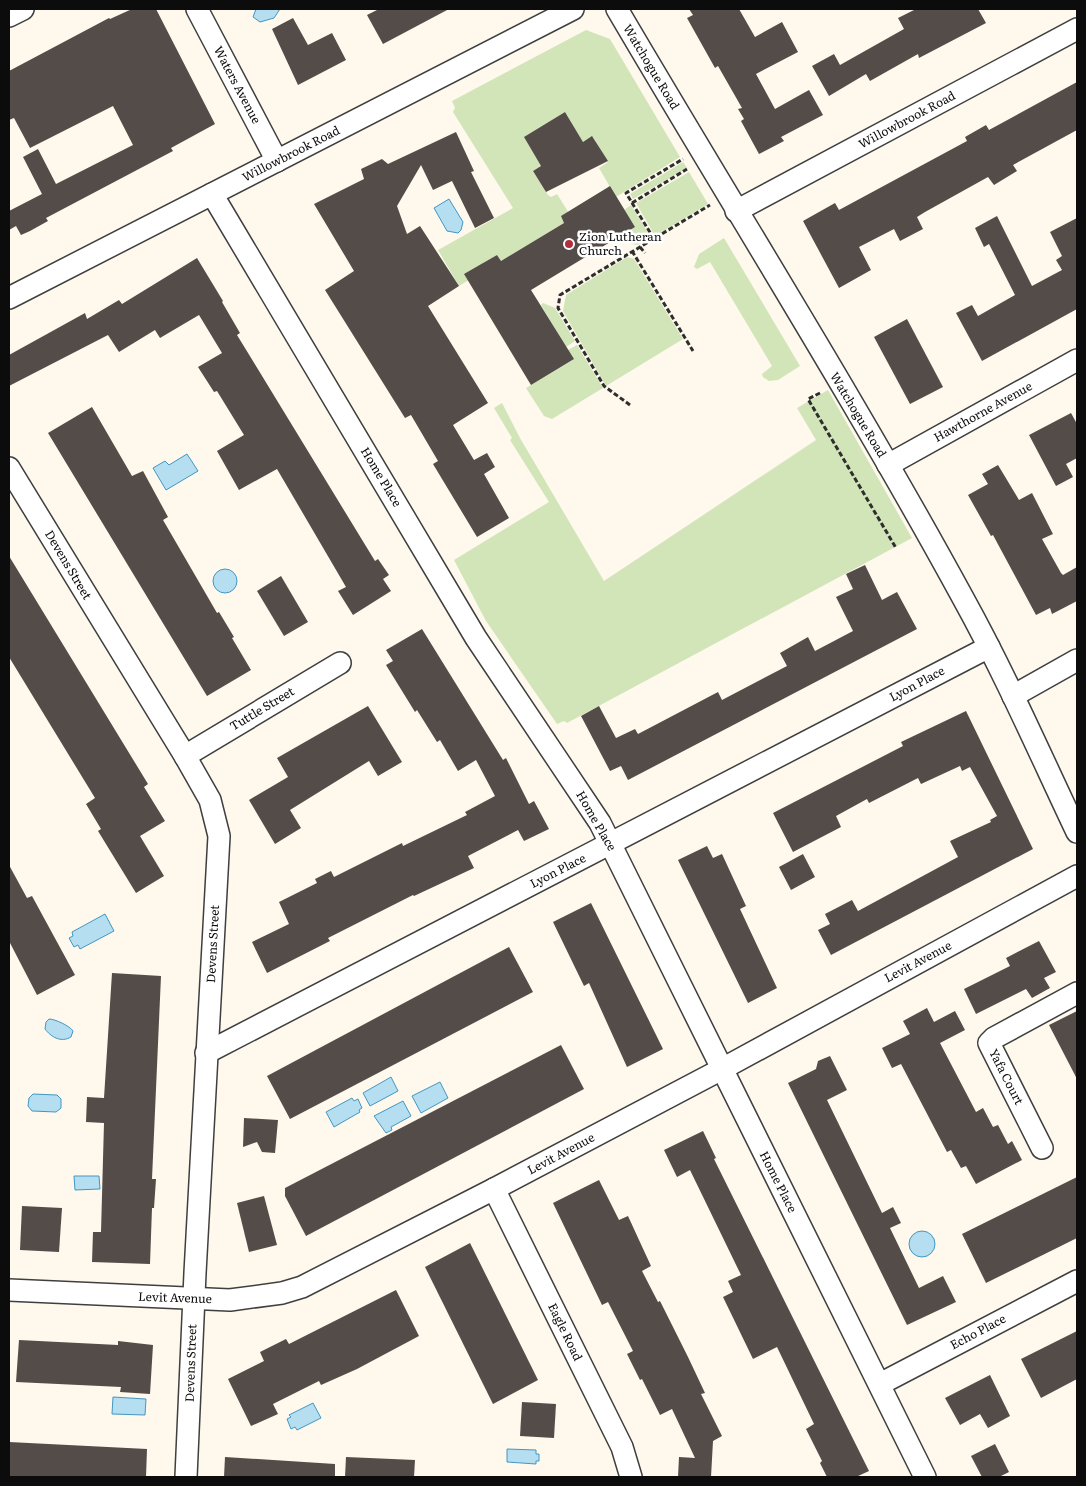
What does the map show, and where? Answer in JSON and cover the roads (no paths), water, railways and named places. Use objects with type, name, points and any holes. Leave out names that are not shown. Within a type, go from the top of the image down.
[{"type":"street","points":[[9,16],[23,9]]},
{"type":"street","name":"Waters Avenue","points":[[197,9],[277,161]]},
{"type":"street","name":"Willowbrook Road","points":[[9,298],[573,9]]},
{"type":"street","name":"Watchogue Road","points":[[617,9],[888,465],[989,647],[1077,832]]},
{"type":"street","name":"Willowbrook Road","points":[[736,211],[1077,28]]},
{"type":"street","name":"Home Place","points":[[212,194],[476,638],[591,809],[925,1477]]},
{"type":"street","name":"Hawthorne Avenue","points":[[888,465],[1077,360]]},
{"type":"street","name":"Devens Street","points":[[9,468],[185,756],[210,800],[219,836],[206,1053],[186,1477]]},
{"type":"street","name":"Lyon Place","points":[[206,1053],[989,647]]},
{"type":"street","points":[[1013,696],[1077,660]]},
{"type":"street","name":"Tuttle Street","points":[[185,756],[340,663]]},
{"type":"street","name":"Levit Avenue","points":[[9,1290],[194,1300],[258,1298],[302,1287],[722,1069],[1077,876]]},
{"type":"street","name":"Yafa Court","points":[[1042,1148],[989,1043],[994,1038],[1077,993]]},
{"type":"street","name":"Eagle Road","points":[[494,1189],[622,1448],[631,1477]]},
{"type":"street","name":"Echo Place","points":[[880,1384],[1077,1281]]},
{"type":"water","points":[[256,9],[280,9],[274,18],[260,22],[253,17]]},
{"type":"water","points":[[449,199],[463,222],[458,233],[447,231],[434,208]]},
{"type":"water","points":[[187,454],[198,471],[166,490],[153,468],[165,461],[169,465]]},
{"type":"water","points":[[225,569],[234,572],[237,581],[234,590],[225,593],[216,590],[213,581],[216,572]]},
{"type":"water","points":[[105,914],[114,931],[80,949],[78,945],[74,947],[69,938],[73,936],[72,932]]},
{"type":"water","points":[[49,1019],[62,1023],[71,1029],[73,1031],[71,1037],[60,1039],[50,1034],[45,1029],[46,1022]]},
{"type":"water","points":[[391,1077],[398,1091],[370,1106],[363,1093]]},
{"type":"water","points":[[440,1082],[448,1098],[421,1113],[412,1096]]},
{"type":"water","points":[[33,1094],[57,1095],[61,1099],[61,1108],[56,1112],[32,1111],[28,1106],[29,1098]]},
{"type":"water","points":[[352,1098],[354,1101],[358,1099],[362,1108],[359,1110],[360,1112],[334,1127],[326,1112]]},
{"type":"water","points":[[403,1101],[411,1116],[391,1127],[392,1130],[386,1133],[374,1116]]},
{"type":"water","points":[[74,1176],[99,1176],[100,1189],[75,1190]]},
{"type":"water","points":[[922,1231],[931,1235],[935,1244],[931,1253],[922,1257],[913,1253],[909,1244],[913,1235]]},
{"type":"water","points":[[113,1397],[146,1399],[145,1415],[112,1414]]},
{"type":"water","points":[[313,1403],[321,1418],[297,1430],[295,1427],[291,1429],[287,1419],[291,1417],[289,1415]]},
{"type":"water","points":[[507,1449],[536,1450],[536,1454],[539,1454],[539,1461],[536,1461],[536,1464],[507,1462]]},
{"type":"place","name":"Zion Lutheran Church","points":[[569,244]]}]
